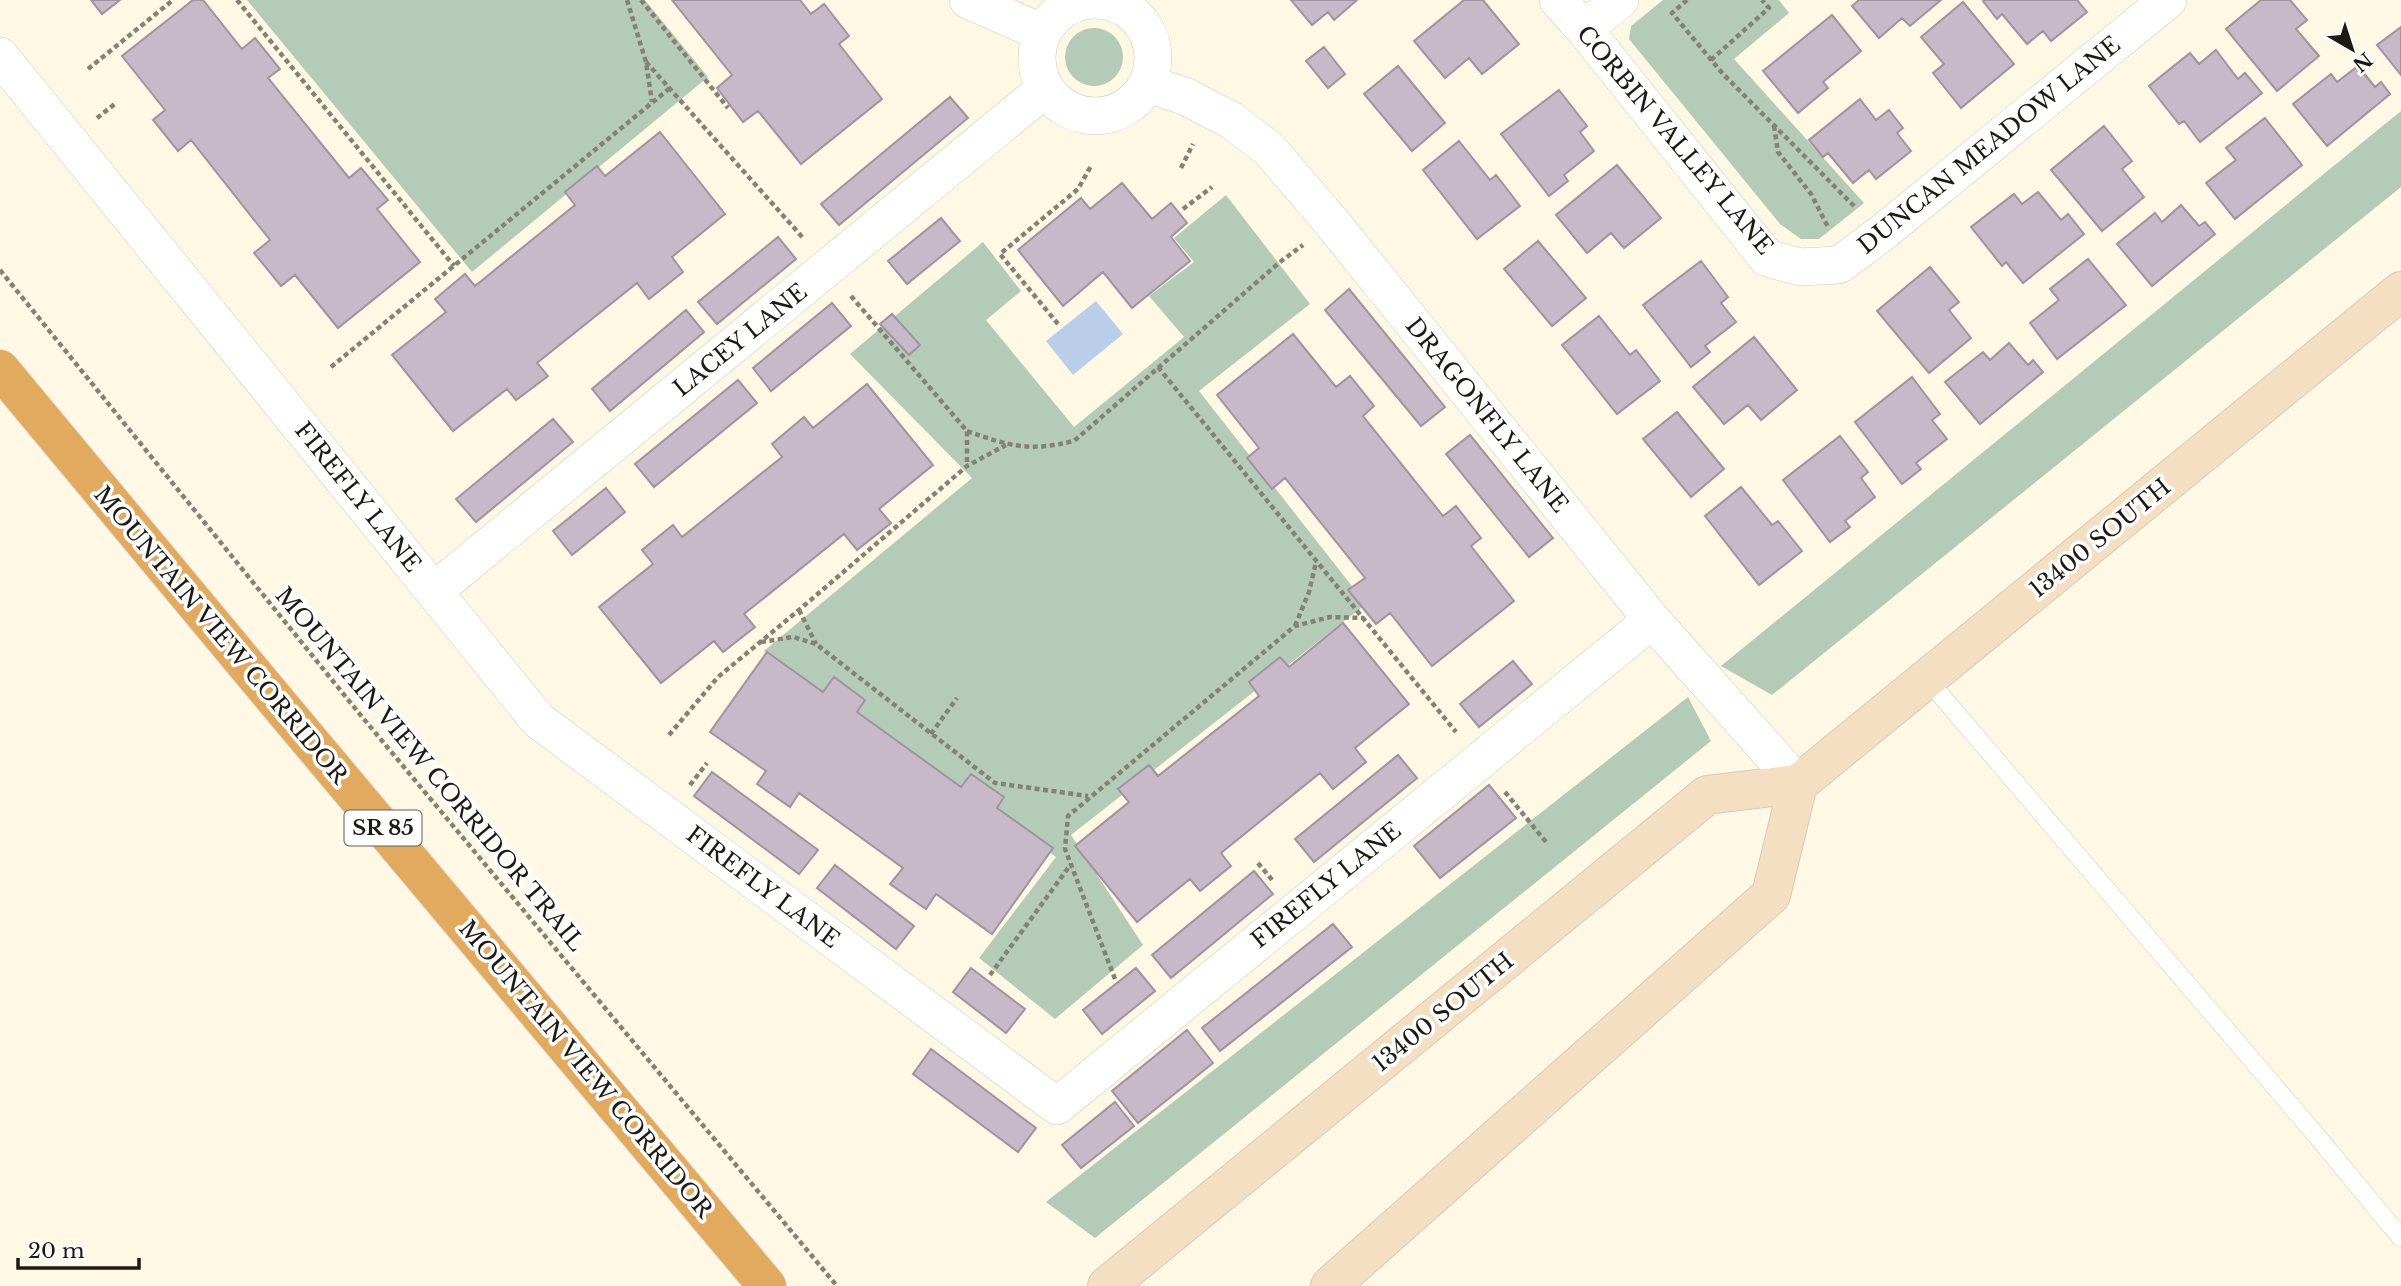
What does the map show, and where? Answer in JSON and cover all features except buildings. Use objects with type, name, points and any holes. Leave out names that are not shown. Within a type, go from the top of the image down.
[{"type":"highway","name":"MOUNTAIN VIEW CORRIDOR","points":[[0,369],[767,1286]]},
{"type":"main road","name":"13400 SOUTH","points":[[1107,1286],[1707,795],[1798,784],[2401,291]]},
{"type":"main road","points":[[1330,1286],[1771,895],[1798,784]]},
{"type":"street","points":[[968,0],[1043,33]]},
{"type":"street","points":[[1088,0],[1108,1],[1125,8],[1151,10],[1149,35],[1154,52],[1153,69],[1148,84],[1134,102],[1116,113],[1097,117],[1077,114],[1059,104],[1045,89],[1038,71],[1037,52],[1043,33],[1054,17],[1070,6],[1088,0]]},
{"type":"street","name":"CORBIN VALLEY LANE","points":[[1558,0],[1767,258],[1800,267]]},
{"type":"street","points":[[1584,29],[1620,0]]},
{"type":"street","name":"DUNCAN MEADOW LANE","points":[[1800,267],[1839,265],[1891,226],[2168,0]]},
{"type":"street","name":"FIREFLY LANE","points":[[0,57],[538,720],[1057,1106],[1652,620]]},
{"type":"street","name":"DRAGONFLY LANE","points":[[1148,84],[1186,97],[1231,120],[1269,149],[1334,224],[1652,620],[1798,784]]},
{"type":"street","name":"LACEY LANE","points":[[434,591],[1045,89]]},
{"type":"lane","points":[[1927,680],[2401,1238]]},
{"type":"path","points":[[88,69],[173,0]]},
{"type":"path","points":[[236,0],[454,266]]},
{"type":"path","points":[[627,0],[646,62],[652,103]]},
{"type":"path","points":[[641,0],[729,108]]},
{"type":"path","points":[[1687,0],[1672,13],[1774,126],[1859,211]]},
{"type":"path","points":[[1712,60],[1769,8],[1762,0]]},
{"type":"path","points":[[646,62],[805,240]]},
{"type":"path","points":[[331,368],[670,88]]},
{"type":"path","points":[[1774,126],[1778,152],[1811,194],[1830,234]]},
{"type":"path","points":[[1058,324],[1000,254],[1053,214],[1078,189],[1091,166]]},
{"type":"path","points":[[1183,209],[1212,187]]},
{"type":"path","points":[[845,288],[967,431],[1006,445],[1046,448],[1074,441],[1280,262],[1312,240]]},
{"type":"path","name":"MOUNTAIN VIEW CORRIDOR TRAIL","points":[[0,270],[358,712],[837,1286]]},
{"type":"path","points":[[1158,367],[1458,735]]},
{"type":"path","points":[[967,431],[967,466]]},
{"type":"path","points":[[669,735],[718,677],[967,466],[1006,445]]},
{"type":"path","points":[[1295,626],[1310,592],[1316,561]]},
{"type":"path","points":[[800,610],[816,644]]},
{"type":"path","points":[[1115,979],[1065,849],[1068,816],[1088,796],[1295,626],[1330,617],[1363,618]]},
{"type":"path","points":[[761,642],[793,637],[816,644],[995,783],[1088,796]]},
{"type":"path","points":[[931,734],[957,698]]},
{"type":"path","points":[[1504,791],[1546,842]]},
{"type":"path","points":[[990,975],[1071,864]]},
{"type":"green space","points":[[247,0],[645,0],[708,77],[472,272]]},
{"type":"green space","points":[[1663,0],[1779,0],[1789,13],[1734,59],[1864,203],[1819,239],[1801,239],[1780,224],[1629,39],[1631,26]]},
{"type":"green space","points":[[1094,28],[1110,33],[1118,41],[1123,57],[1118,73],[1110,81],[1094,86],[1078,81],[1070,73],[1065,57],[1070,41],[1078,33]]},
{"type":"green space","points":[[2401,111],[2401,187],[1772,695],[1721,666]]},
{"type":"green space","points":[[1226,195],[1310,304],[1199,391],[1366,604],[1071,835],[1143,945],[1055,1019],[979,958],[1056,857],[764,651],[972,478],[850,354],[983,242],[1021,291],[986,320],[1074,427],[1184,337],[1149,296],[1194,262],[1174,238]]},
{"type":"green space","points":[[1688,697],[1711,741],[1095,1238],[1046,1202]]},
{"type":"water","points":[[1096,301],[1123,334],[1073,375],[1046,341]]}]
